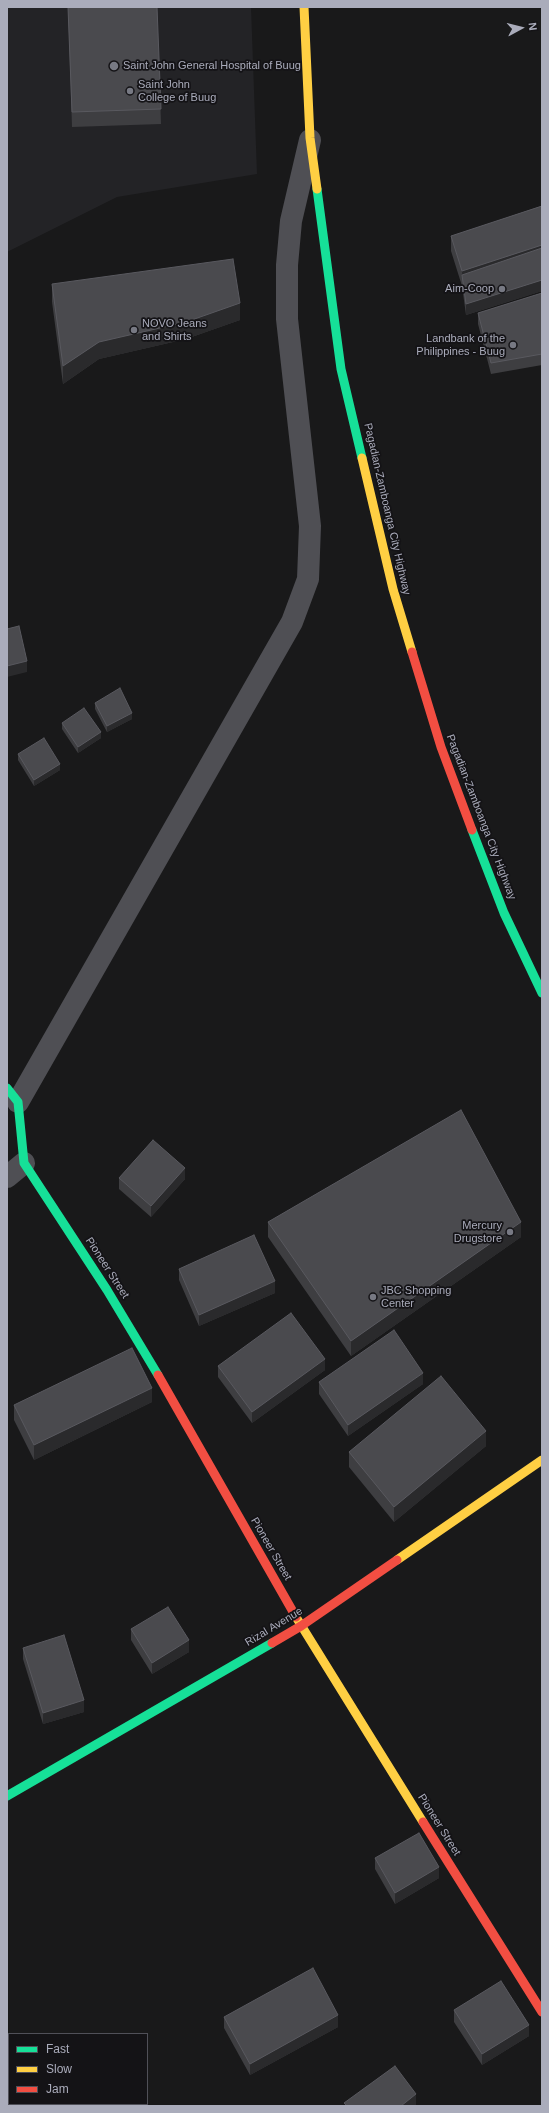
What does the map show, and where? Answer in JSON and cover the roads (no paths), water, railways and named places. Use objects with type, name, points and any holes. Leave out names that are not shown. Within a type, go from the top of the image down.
[{"type":"main road","name":"Pagadian-Zamboanga City Highway","points":[[304,7],[310,138],[341,369],[393,589],[441,747],[504,913],[542,993]]},
{"type":"main road","name":"Pioneer Street","points":[[13,1095],[24,1163],[127,1322],[302,1626],[542,2012]]},
{"type":"main road","name":"Rizal Avenue","points":[[7,1796],[302,1626],[542,1460]]},
{"type":"street","points":[[13,1095],[292,622],[308,579],[310,526],[287,319],[287,265],[291,220],[310,138]]},
{"type":"street","points":[[7,1177],[24,1163]]},
{"type":"place","name":"Saint John General Hospital of Buug","points":[[114,66]]},
{"type":"place","name":"Saint John College of Buug","points":[[130,91]]},
{"type":"place","name":"Aim-Coop","points":[[502,289]]},
{"type":"place","name":"NOVO Jeans and Shirts","points":[[134,330]]},
{"type":"place","name":"Landbank of the Philippines - Buug","points":[[513,345]]},
{"type":"place","name":"Mercury Drugstore","points":[[510,1232]]},
{"type":"place","name":"JBC Shopping Center","points":[[373,1297]]}]
